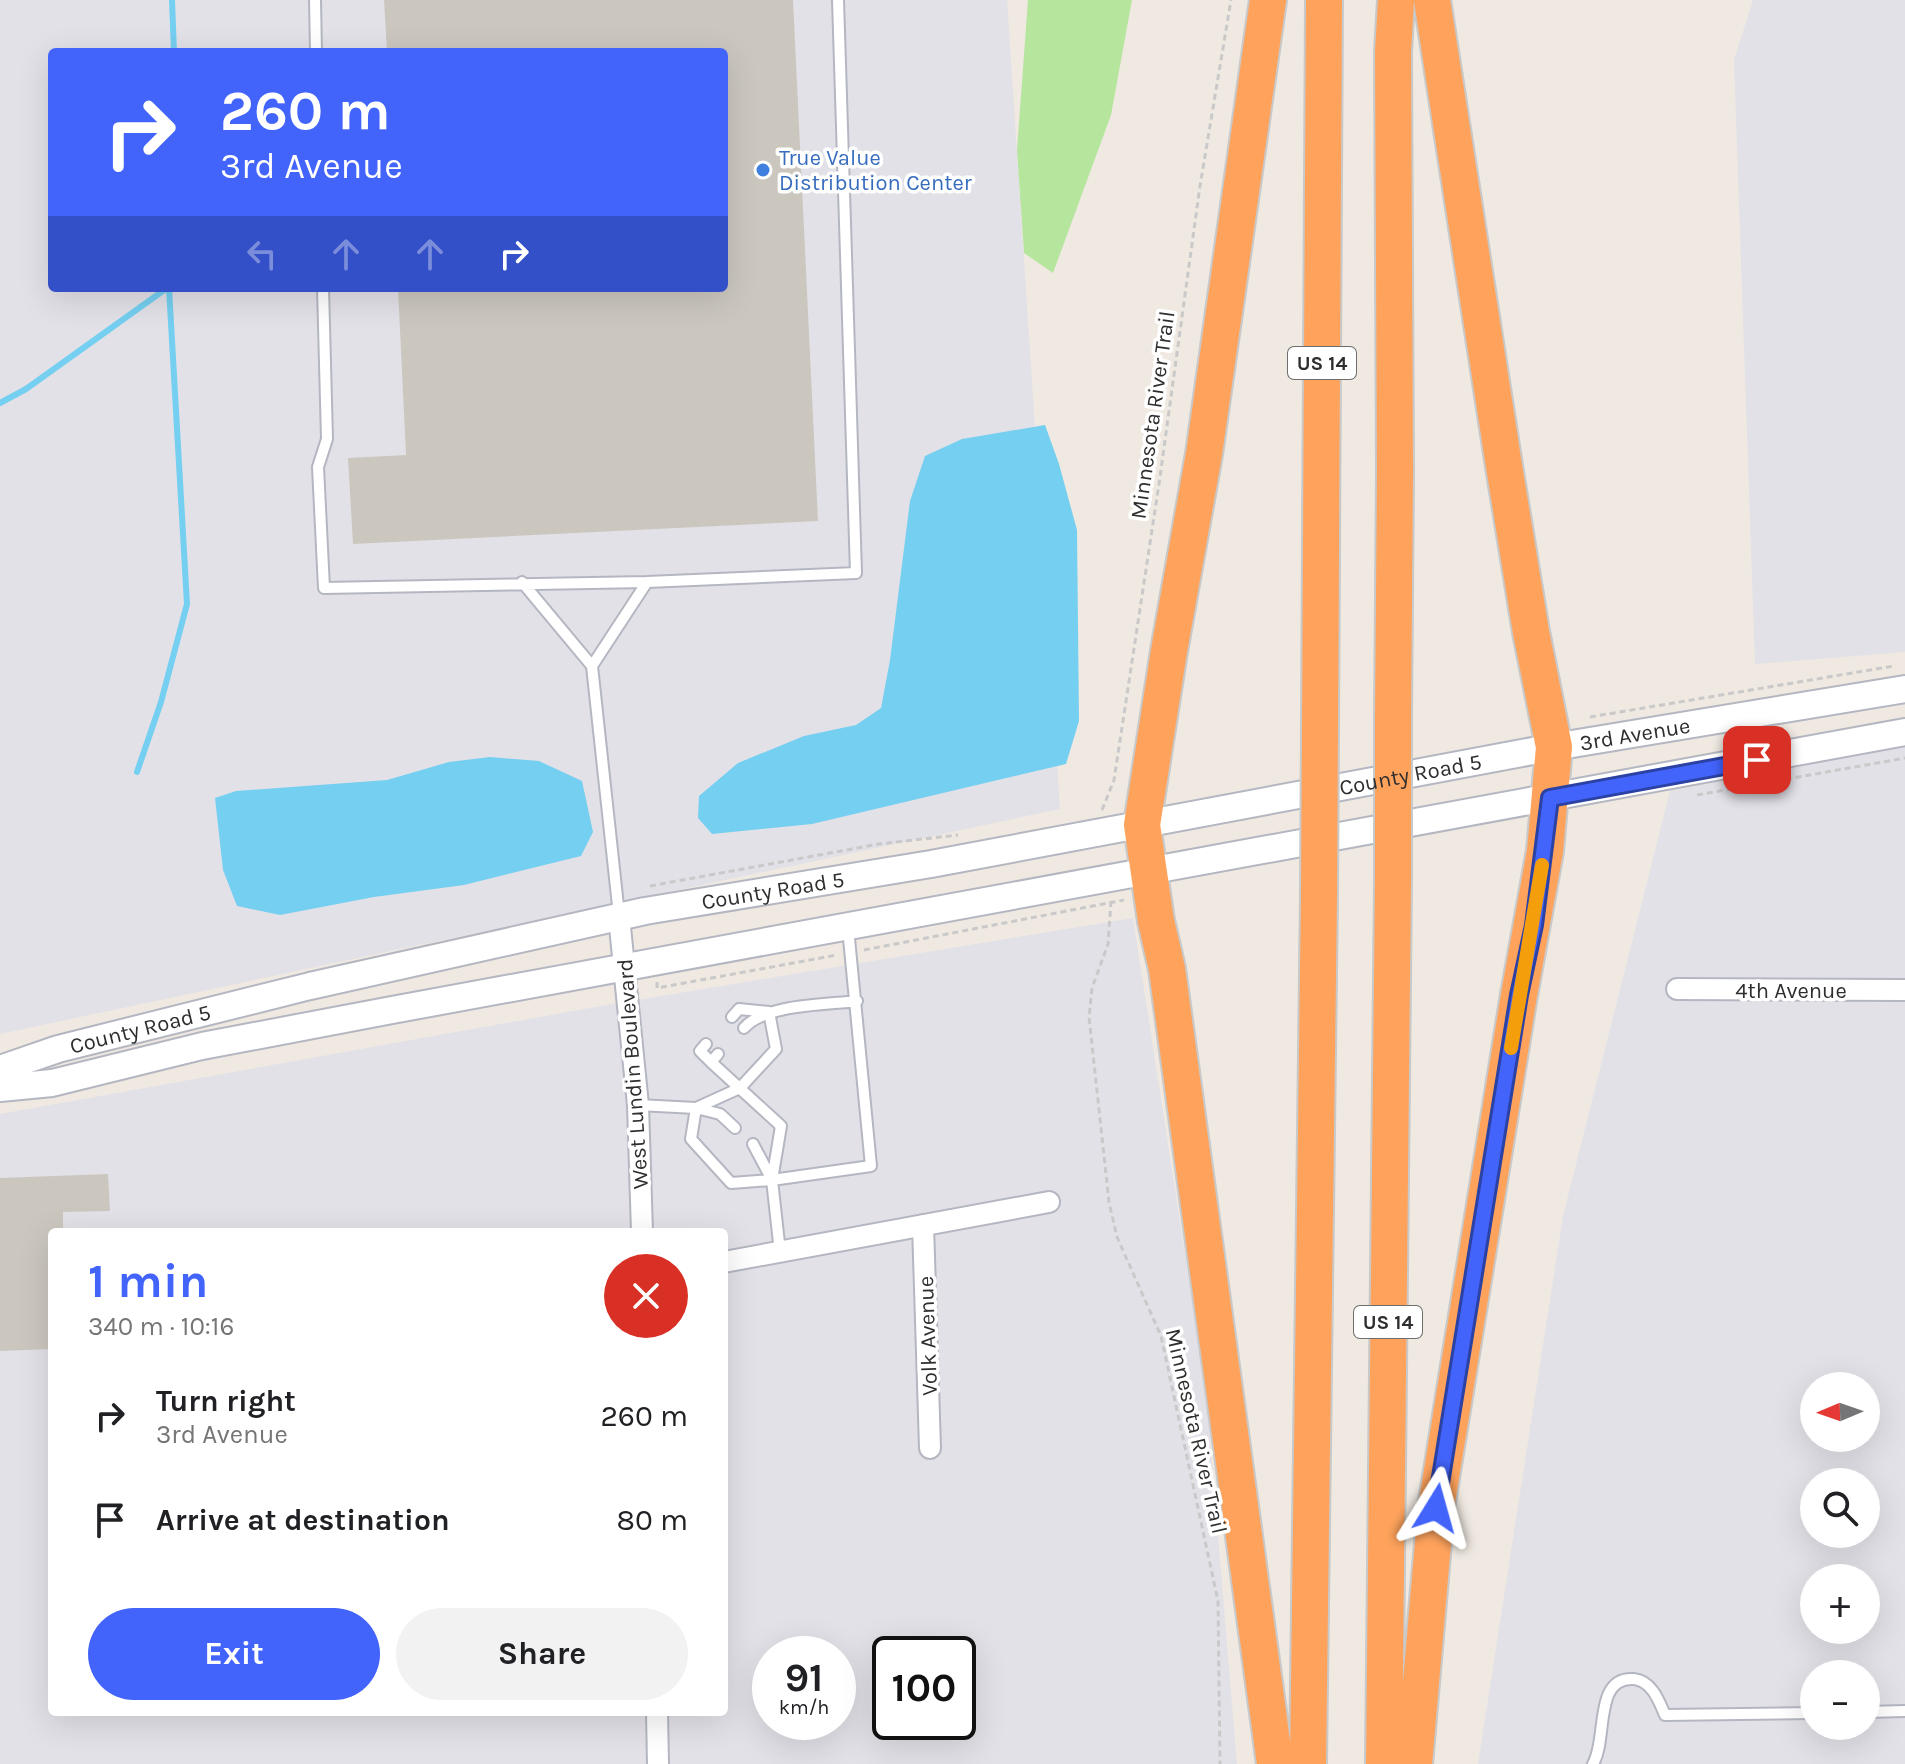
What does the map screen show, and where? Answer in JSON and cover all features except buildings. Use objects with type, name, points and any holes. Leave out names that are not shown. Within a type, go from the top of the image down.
[{"type":"highway","points":[[1268,0],[1204,454],[1142,825],[1167,969],[1275,1764]]},
{"type":"highway","name":"US 14","points":[[1308,1764],[1319,894],[1324,0]]},
{"type":"highway","name":"US 14","points":[[1384,1764],[1393,880],[1393,52],[1396,0]]},
{"type":"highway","points":[[1414,1764],[1436,1508],[1519,995],[1534,925],[1554,747],[1531,632],[1432,0]]},
{"type":"street","name":"3rd Avenue","points":[[1554,747],[1905,689]]},
{"type":"street","name":"3rd Avenue","points":[[1550,798],[1905,732]]},
{"type":"street","name":"County Road 5","points":[[0,1069],[58,1049],[295,989],[619,917],[931,864],[1554,747]]},
{"type":"street","name":"County Road 5","points":[[0,1088],[52,1083],[202,1046],[1550,798]]},
{"type":"street","name":"West Lundin Boulevard","points":[[619,917],[638,1105],[642,1228]]},
{"type":"street","name":"4th Avenue","points":[[1677,989],[1905,990]]},
{"type":"street","points":[[728,1261],[1049,1202]]},
{"type":"street","name":"Volk Avenue","points":[[923,1225],[930,1448]]},
{"type":"street","points":[[657,1716],[658,1764]]},
{"type":"lane","points":[[315,0],[316,48]]},
{"type":"lane","points":[[323,292],[327,439],[318,467],[324,588],[647,582],[856,573],[838,0]]},
{"type":"lane","points":[[522,582],[592,666],[619,917]]},
{"type":"lane","points":[[592,666],[647,582]]},
{"type":"lane","points":[[696,1108],[691,1139],[731,1183],[871,1166],[848,928]]},
{"type":"lane","points":[[732,1017],[739,1009],[769,1012],[857,1001]]},
{"type":"lane","points":[[744,1028],[769,1012]]},
{"type":"lane","points":[[696,1108],[740,1088],[776,1049],[769,1012]]},
{"type":"lane","points":[[706,1044],[700,1051],[714,1058],[740,1088],[781,1126],[772,1180],[780,1252]]},
{"type":"lane","points":[[638,1105],[696,1108],[720,1114],[735,1128]]},
{"type":"lane","points":[[753,1144],[772,1180]]},
{"type":"lane","points":[[1593,1764],[1601,1741],[1609,1690],[1622,1679],[1639,1679],[1655,1693],[1665,1715],[1800,1713]]},
{"type":"lane","points":[[1880,1712],[1905,1711]]},
{"type":"path","name":"Minnesota River Trail","points":[[1105,831],[1101,812],[1114,780],[1200,186],[1231,0]]},
{"type":"path","name":"Minnesota River Trail","points":[[1112,878],[1108,944],[1092,988],[1089,1017],[1109,1202],[1126,1262],[1161,1336],[1213,1572],[1219,1617],[1220,1764]]},
{"type":"shaded area","points":[[0,0],[1007,0],[1060,809],[0,1034]]},
{"type":"shaded area","points":[[1753,0],[1905,0],[1905,652],[1755,664],[1734,60]]},
{"type":"shaded area","points":[[1905,744],[1905,1764],[1478,1764],[1563,1216],[1670,791]]},
{"type":"shaded area","points":[[1133,918],[1206,1390],[1237,1764],[0,1764],[0,1114],[601,1006]]},
{"type":"green space","points":[[1028,0],[1132,0],[1111,115],[1053,273],[1024,253],[1017,150]]},
{"type":"water","points":[[1045,425],[1077,530],[1079,721],[1066,764],[812,824],[712,834],[698,818],[699,796],[738,763],[804,736],[856,725],[881,708],[910,501],[925,456],[962,439]]},
{"type":"water","points":[[490,757],[539,761],[582,781],[593,832],[581,856],[464,885],[374,897],[280,915],[237,906],[223,870],[215,798],[236,791],[387,780],[449,762]]},
{"type":"waterway","points":[[172,0],[174,48]]},
{"type":"waterway","points":[[0,403],[26,389],[161,292]]},
{"type":"waterway","points":[[137,772],[161,702],[187,604],[169,292]]},
{"type":"slow traffic","points":[[1511,1048],[1542,865]]},
{"type":"place","name":"True Value Distribution Center","points":[[763,170]]},
{"type":"route","points":[[1436,1508],[1519,995],[1534,925],[1550,798],[1757,760]]}]
